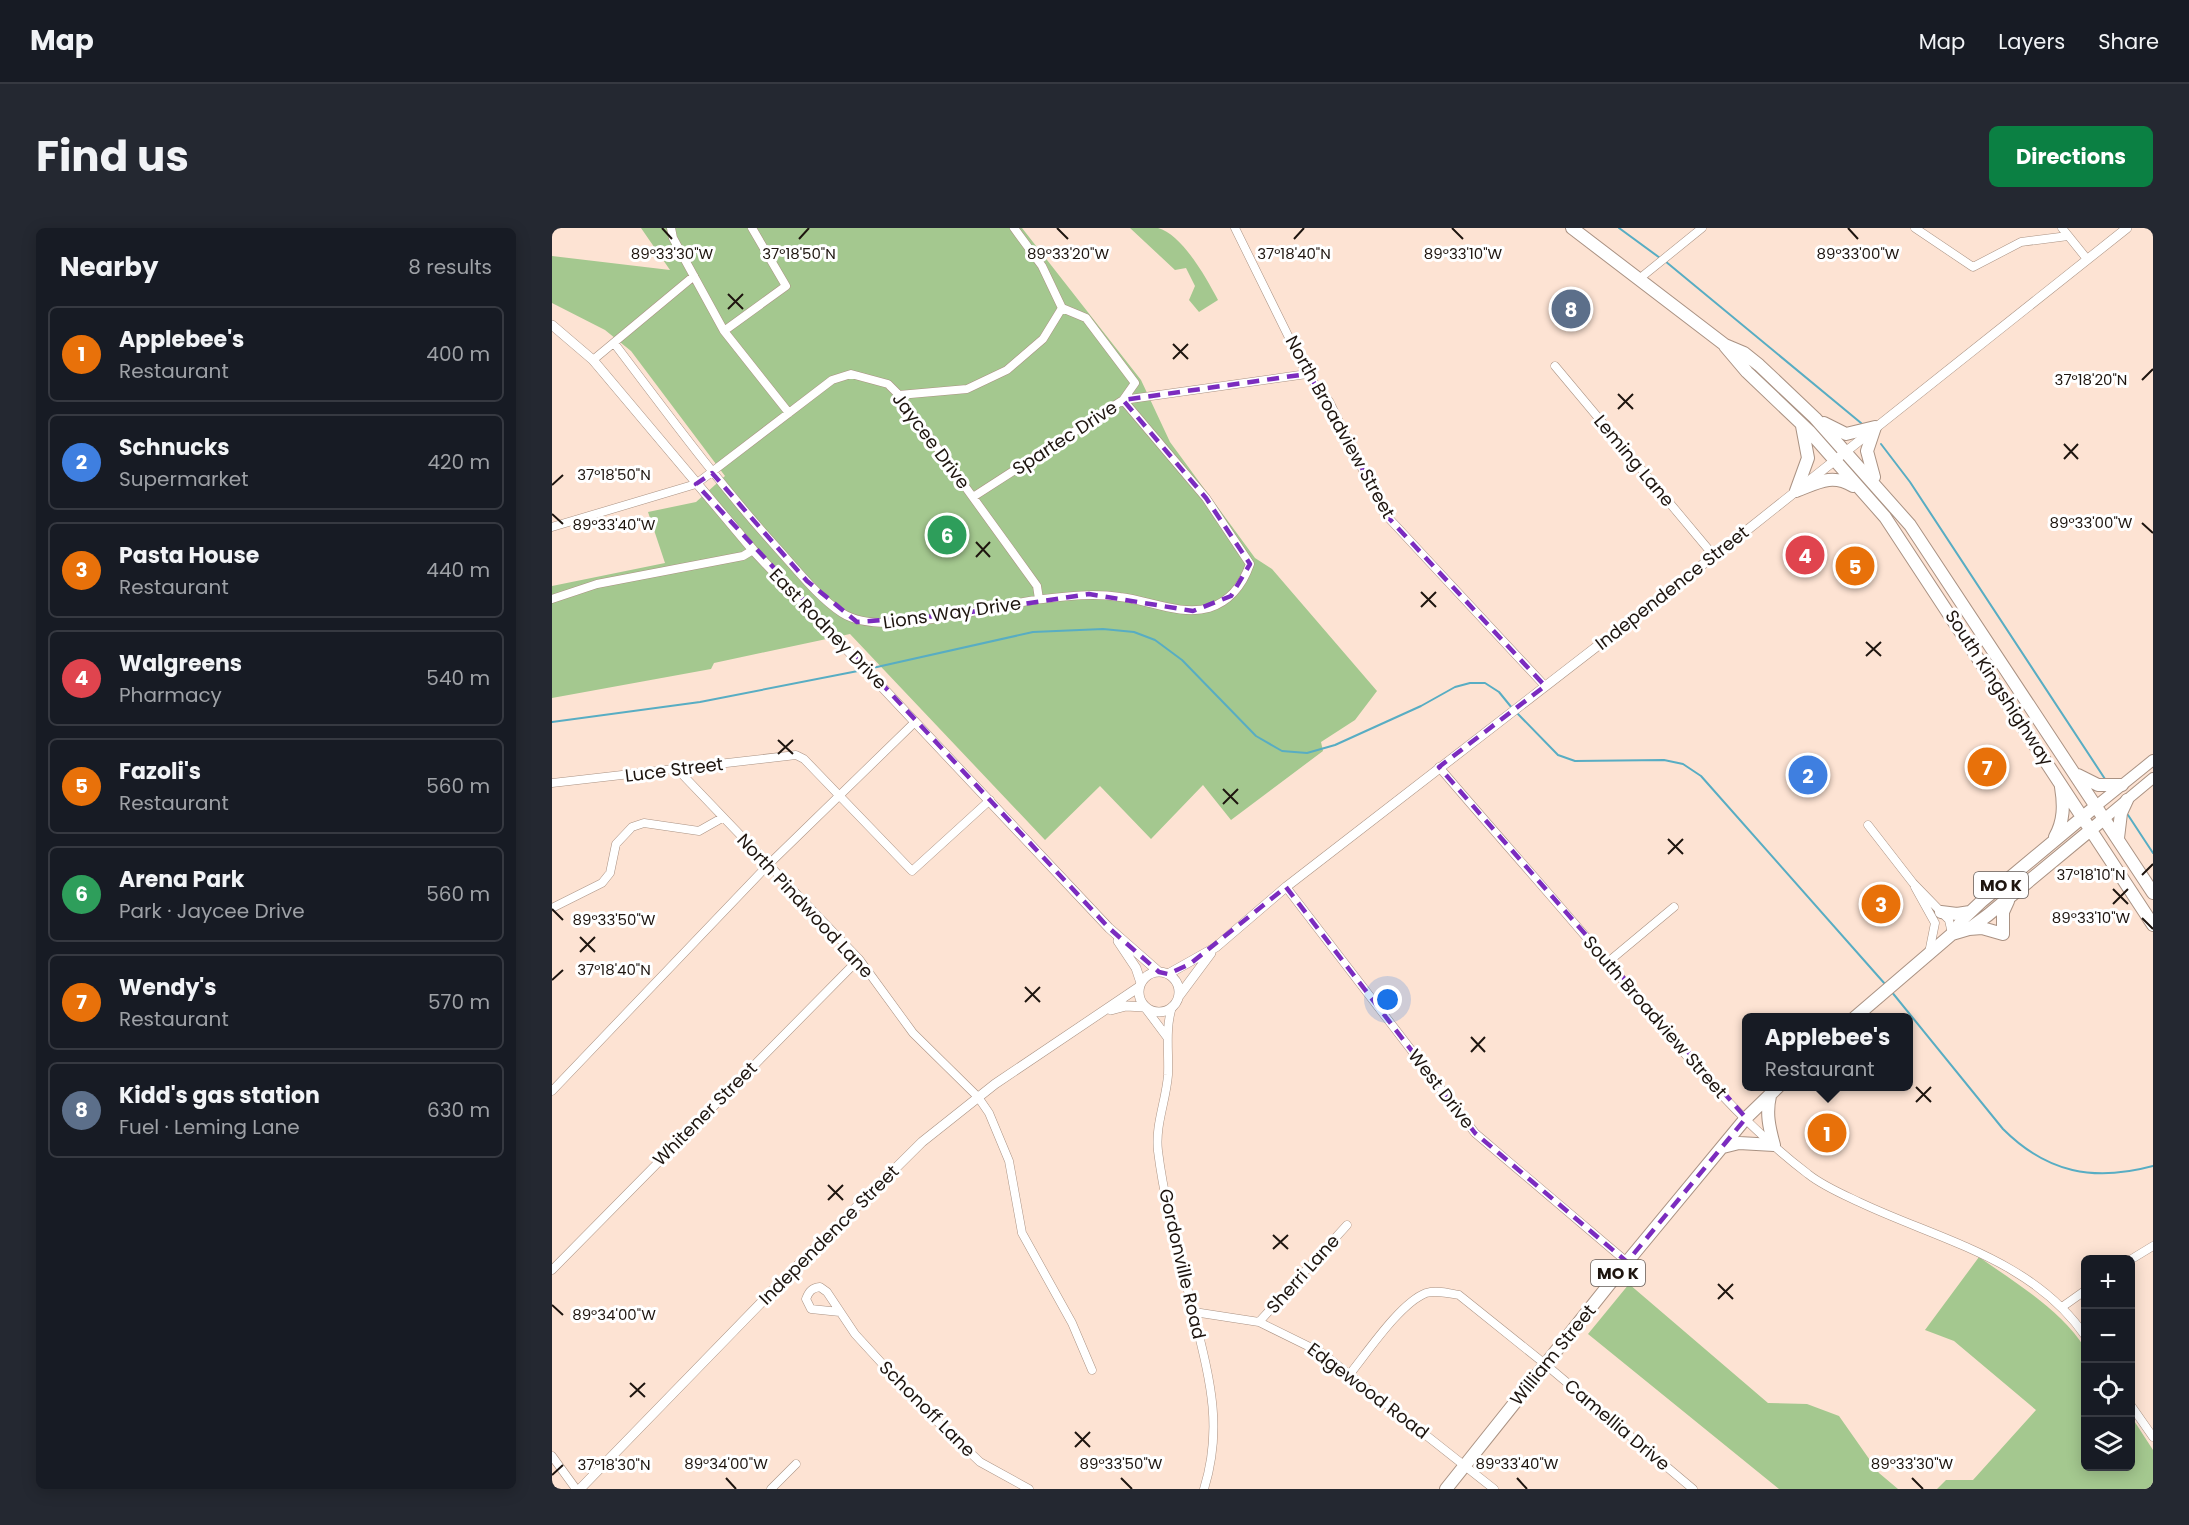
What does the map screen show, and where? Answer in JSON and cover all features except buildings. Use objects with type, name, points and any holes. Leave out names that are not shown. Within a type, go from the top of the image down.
[{"type":"main road","points":[[1572,228],[1725,345],[1744,353],[1815,418],[1846,434],[1875,427]]},
{"type":"main road","name":"South Kingshighway","points":[[1725,345],[1747,372],[1835,460],[1866,495],[1910,552],[2153,925]]},
{"type":"main road","name":"South Kingshighway","points":[[1815,418],[1878,486],[1910,525],[2153,892]]},
{"type":"main road","points":[[1796,491],[1808,458],[1802,425]]},
{"type":"main road","points":[[1875,427],[1867,451],[1868,462],[1878,486]]},
{"type":"main road","points":[[1796,491],[1816,483],[1841,479],[1866,495]]},
{"type":"main road","points":[[2096,806],[2153,760]]},
{"type":"main road","points":[[2075,774],[2098,785],[2122,784]]},
{"type":"main road","points":[[2105,818],[2153,778]]},
{"type":"main road","points":[[2053,840],[2061,827],[2063,813],[2061,783]]},
{"type":"main road","points":[[2118,839],[2119,819],[2127,800]]},
{"type":"main road","name":"MO K","points":[[1859,1013],[1952,934],[1971,912],[2053,840],[2096,806]]},
{"type":"main road","name":"MO K","points":[[1952,934],[1969,929],[2105,818]]},
{"type":"main road","points":[[2069,848],[2084,846],[2106,854]]},
{"type":"main road","points":[[1969,929],[1982,928],[2003,934],[2003,912],[2009,898]]},
{"type":"main road","points":[[1941,912],[1957,914],[1971,912]]},
{"type":"main road","name":"William Street","points":[[1446,1489],[1627,1262],[1746,1118],[1774,1091]]},
{"type":"main road","points":[[1722,1148],[1739,1143],[1774,1145],[1768,1127],[1767,1109],[1775,1091]]},
{"type":"street","points":[[671,228],[673,238],[724,331],[789,412]]},
{"type":"street","points":[[724,331],[786,286],[752,228]]},
{"type":"street","points":[[1014,228],[1042,266],[1062,308],[1086,318],[1135,383],[1123,400]]},
{"type":"street","name":"North Broadview Street","points":[[1235,228],[1306,374],[1329,400],[1384,513],[1545,686]]},
{"type":"street","points":[[1639,279],[1671,250],[1702,228]]},
{"type":"street","points":[[1915,228],[1973,267],[2020,242],[2068,236]]},
{"type":"street","points":[[2062,228],[2087,260]]},
{"type":"street","name":"Independence Street","points":[[1164,973],[1190,964],[1216,947],[1286,886],[1714,556],[2127,228]]},
{"type":"street","points":[[593,360],[694,276]]},
{"type":"street","points":[[900,395],[966,389],[1006,370],[1043,339],[1062,308]]},
{"type":"street","name":"East Rodney Drive","points":[[552,325],[593,360],[753,550],[1110,929],[1164,973]]},
{"type":"street","name":"Lions Way Drive","points":[[614,343],[712,473],[807,581],[840,612],[857,622],[874,624],[951,615],[1039,599],[1089,594],[1119,597],[1193,611],[1211,607],[1231,596],[1244,582],[1250,564],[1206,498],[1123,400]]},
{"type":"street","name":"Leming Lane","points":[[1554,366],[1714,556]]},
{"type":"street","name":"Jaycee Drive","points":[[552,527],[685,490],[712,473],[832,380],[851,374],[888,384],[900,395],[1037,586],[1039,599]]},
{"type":"street","name":"Spartec Drive","points":[[973,497],[1123,400],[1306,374]]},
{"type":"street","points":[[552,599],[597,584],[743,556],[753,550]]},
{"type":"street","points":[[552,1091],[768,865],[915,722]]},
{"type":"street","name":"Luce Street","points":[[552,783],[796,755],[804,759],[839,795]]},
{"type":"street","name":"South Broadview Street","points":[[1439,767],[1720,1094],[1774,1145],[1828,1187],[1914,1228],[1965,1245],[1998,1261],[2062,1307],[2081,1332]]},
{"type":"street","name":"North Pindwood Lane","points":[[678,770],[859,959],[913,1033],[978,1096],[989,1113],[1004,1146],[1022,1233],[1072,1323],[1092,1370]]},
{"type":"street","points":[[839,795],[912,871],[990,801]]},
{"type":"street","points":[[554,908],[602,882],[609,873],[616,844],[632,827],[644,823],[699,831],[722,818]]},
{"type":"street","points":[[1868,825],[1913,883],[1949,921],[1952,934]]},
{"type":"street","points":[[1913,883],[1935,923],[1929,953]]},
{"type":"street","name":"West Drive","points":[[1286,886],[1475,1133],[1627,1262]]},
{"type":"street","points":[[1608,962],[1674,907]]},
{"type":"street","name":"East Rodney Drive","points":[[1110,929],[1136,968],[1140,985]]},
{"type":"street","name":"Independence Street","points":[[1179,996],[1216,947]]},
{"type":"street","name":"Whitener Street","points":[[552,1270],[859,959]]},
{"type":"street","points":[[1145,1008],[1163,1012],[1172,1007],[1179,996],[1176,981],[1164,973],[1146,976],[1140,985],[1138,994],[1145,1008],[1168,1038]]},
{"type":"street","name":"Independence Street","points":[[578,1489],[922,1142],[978,1096],[1140,985]]},
{"type":"street","name":"Independence Street","points":[[1103,1012],[1126,1006],[1145,1008]]},
{"type":"street","name":"Gordonville Road","points":[[1172,1007],[1168,1038],[1167,1087],[1157,1130],[1158,1150],[1167,1205],[1212,1390],[1213,1456],[1204,1489]]},
{"type":"street","name":"Sherri Lane","points":[[1259,1322],[1347,1225]]},
{"type":"street","points":[[2135,1257],[2153,1246]]},
{"type":"street","name":"Camellia Drive","points":[[1349,1375],[1408,1305],[1426,1293],[1442,1292],[1459,1295],[1545,1364],[1692,1489]]},
{"type":"street","points":[[2062,1307],[2081,1293]]},
{"type":"street","name":"Schonoff Lane","points":[[840,1312],[855,1334],[896,1382],[967,1451],[994,1471],[1029,1489]]},
{"type":"street","name":"Edgewood Road","points":[[1194,1312],[1259,1322],[1322,1353],[1494,1489]]},
{"type":"street","points":[[2135,1411],[2153,1437]]},
{"type":"street","points":[[552,1456],[578,1489]]},
{"type":"street","points":[[771,1489],[796,1464]]},
{"type":"highlighted area","points":[[1307,374],[1329,401],[1384,513],[1545,686],[1439,767],[1746,1118],[1627,1262],[1475,1133],[1286,887],[1190,964],[1168,974],[1159,972],[1109,928],[696,484],[712,473],[807,581],[857,622],[951,615],[1089,594],[1193,611],[1231,596],[1250,564],[1206,498],[1123,400]]},
{"type":"green space","points":[[641,228],[1022,228],[1141,380],[1170,442],[1255,558],[1272,569],[1377,691],[1355,720],[1321,742],[1323,751],[1231,820],[1203,785],[1151,839],[1100,786],[1045,840],[850,634],[714,663],[711,669],[552,698],[552,586],[665,563],[648,512],[696,502],[725,476],[631,351],[605,330],[552,303],[552,256],[670,270]]},
{"type":"green space","points":[[1130,228],[1158,228],[1176,239],[1193,258],[1218,300],[1199,312],[1189,300],[1195,286],[1186,268],[1175,270]]},
{"type":"green space","points":[[1979,1257],[2023,1287],[2063,1321],[2081,1342],[2081,1471],[2135,1471],[2135,1422],[2153,1450],[2153,1489],[1937,1489],[1946,1480],[1973,1480],[2036,1410],[1954,1341],[1925,1330]]},
{"type":"green space","points":[[1629,1284],[1768,1403],[1807,1404],[1839,1416],[1879,1473],[1898,1489],[1779,1489],[1588,1334]]},
{"type":"waterway","points":[[1619,228],[1660,258]]},
{"type":"waterway","points":[[1665,261],[1861,423]]},
{"type":"waterway","points":[[1881,444],[1910,482],[2105,779]]},
{"type":"waterway","points":[[868,669],[1033,632],[1103,629],[1134,632],[1155,640],[1182,660],[1256,736],[1282,751],[1307,753],[1335,745],[1421,706],[1455,687],[1470,683],[1485,683],[1499,692],[1512,708]]},
{"type":"waterway","points":[[552,722],[700,702],[863,670]]},
{"type":"waterway","points":[[1516,712],[1558,755],[1575,761],[1664,760],[1683,764],[1701,776],[1885,984]]},
{"type":"waterway","points":[[2128,815],[2153,853]]},
{"type":"waterway","points":[[1891,991],[1909,1013]]},
{"type":"waterway","points":[[1913,1018],[2003,1129],[2037,1156],[2072,1170],[2091,1173],[2131,1171],[2153,1166]]},
{"type":"place","name":"Kidd's gas station","points":[[1571,309]]},
{"type":"place","name":"Arena Park","points":[[947,535]]},
{"type":"place","name":"Walgreens","points":[[1805,555]]},
{"type":"place","name":"Fazoli's","points":[[1855,566]]},
{"type":"place","name":"Wendy's","points":[[1987,767]]},
{"type":"place","name":"Schnucks","points":[[1808,775]]},
{"type":"place","name":"Pasta House","points":[[1881,904]]},
{"type":"place","name":"Applebee's","points":[[1827,1133]]}]
